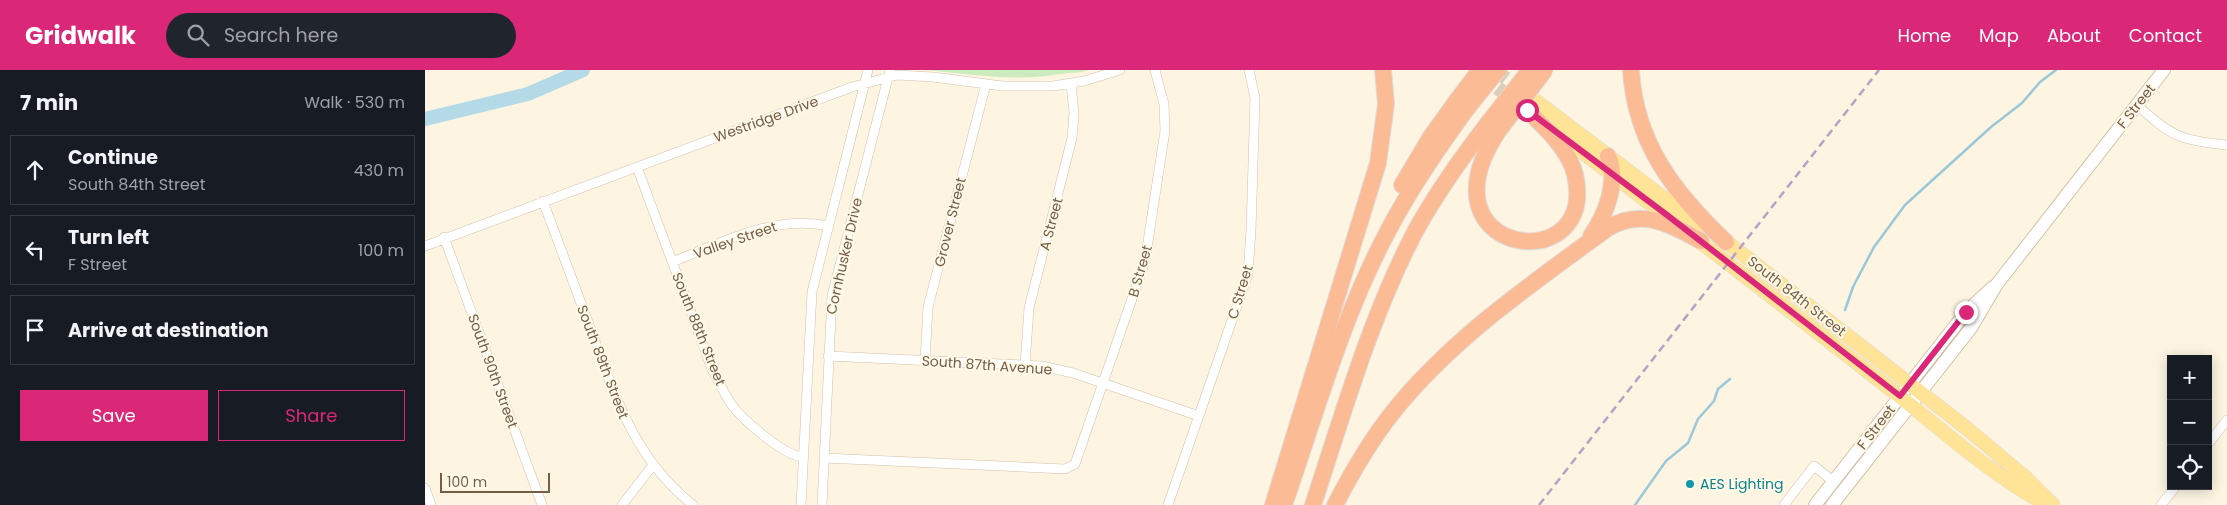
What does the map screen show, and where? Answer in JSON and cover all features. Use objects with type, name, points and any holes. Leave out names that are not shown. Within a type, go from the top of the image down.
[{"type":"highway","points":[[1273,505],[1378,163],[1387,104],[1383,70]]},
{"type":"highway","points":[[1284,505],[1357,298],[1398,212],[1437,151],[1481,70]]},
{"type":"highway","points":[[1463,103],[1498,70]]},
{"type":"highway","points":[[1528,105],[1563,149],[1575,170],[1577,181],[1576,204],[1573,214],[1566,224],[1550,237],[1527,242],[1507,238],[1492,228],[1481,213],[1475,195],[1477,174],[1494,126],[1530,70]]},
{"type":"highway","points":[[1313,505],[1374,329],[1402,258],[1440,189],[1545,70]]},
{"type":"highway","points":[[1631,70],[1640,121],[1658,161],[1681,196],[1726,242]]},
{"type":"highway","points":[[1573,253],[1591,236],[1602,218],[1613,175],[1608,156]]},
{"type":"highway","points":[[1335,505],[1372,440],[1418,382],[1471,333],[1573,253],[1608,228],[1630,218],[1648,218],[1663,222],[1701,241]]},
{"type":"main road","name":"South 84th Street","points":[[1528,105],[1608,156],[1726,242],[1921,393],[2026,478],[2051,505]]},
{"type":"main road","name":"South 84th Street","points":[[1528,105],[1613,175],[1701,241],[1911,405],[2017,486],[2051,505]]},
{"type":"street","name":"Cornhusker Drive","points":[[801,505],[809,312],[812,292],[868,70]]},
{"type":"street","name":"Westridge Drive","points":[[425,246],[543,200],[889,74],[916,75],[1021,87],[1071,84],[1120,70]]},
{"type":"street","name":"B Street","points":[[824,458],[1065,469],[1075,464],[1141,275],[1149,242],[1165,122],[1164,104],[1155,70]]},
{"type":"street","name":"C Street","points":[[1168,505],[1246,280],[1250,261],[1255,98],[1249,70]]},
{"type":"street","name":"Cornhusker Drive","points":[[822,505],[832,296],[889,74]]},
{"type":"street","name":"F Street","points":[[1832,505],[1971,328],[1997,284],[2161,74]]},
{"type":"street","name":"Grover Street","points":[[925,360],[928,307],[986,84]]},
{"type":"street","name":"A Street","points":[[1025,365],[1029,308],[1072,138],[1074,112],[1071,84]]},
{"type":"street","points":[[2137,105],[2163,129],[2181,139],[2227,145]]},
{"type":"street","name":"South 88th Street","points":[[637,167],[712,369],[731,403],[747,421],[790,454],[803,457]]},
{"type":"street","name":"South 89th Street","points":[[543,200],[619,405],[635,439],[668,483],[693,505]]},
{"type":"street","name":"Valley Street","points":[[672,262],[754,231],[779,224],[806,222],[829,226]]},
{"type":"street","name":"South 90th Street","points":[[444,237],[542,505]]},
{"type":"street","name":"F Street","points":[[1815,505],[1966,312],[1997,284]]},
{"type":"street","name":"South 87th Avenue","points":[[828,356],[1025,365],[1058,369],[1199,416]]},
{"type":"street","points":[[2212,439],[2227,420]]},
{"type":"street","points":[[622,505],[653,465]]},
{"type":"street","points":[[1784,505],[1814,466],[1833,482]]},
{"type":"street","points":[[425,488],[431,505]]},
{"type":"street","points":[[2161,505],[2173,490]]},
{"type":"green space","points":[[924,70],[1088,70],[1044,76],[1010,77]]},
{"type":"waterway","points":[[425,119],[528,94],[583,70]]},
{"type":"waterway","points":[[1845,310],[1853,287],[1874,247],[1905,205],[1991,127],[2022,103],[2040,82],[2056,70]]},
{"type":"waterway","points":[[1635,505],[1666,461],[1688,443],[1698,419],[1714,401],[1718,389],[1730,379]]},
{"type":"tunnel","points":[[1495,70],[1525,93]]},
{"type":"tunnel","points":[[1481,75],[1517,103]]},
{"type":"railway","points":[[1539,505],[1879,70]]},
{"type":"place","name":"AES Lighting","points":[[1690,484]]},
{"type":"route","points":[[1527,110],[1667,215],[1900,396],[1966,312]]}]
